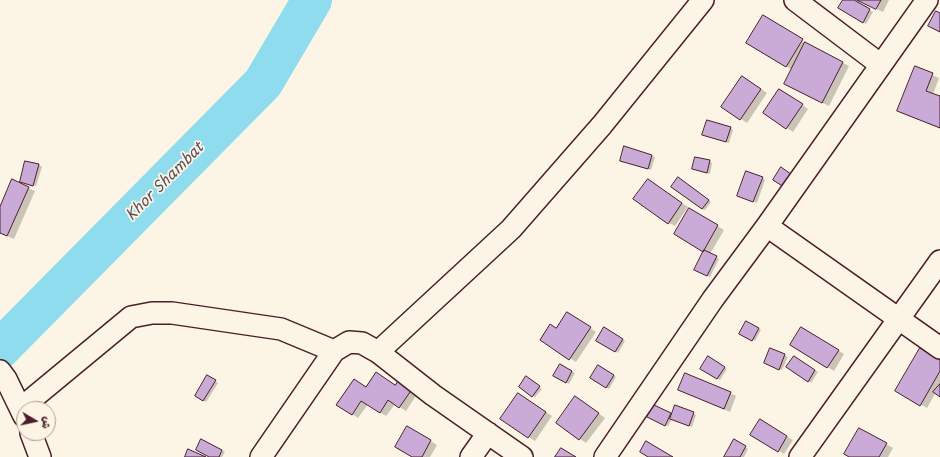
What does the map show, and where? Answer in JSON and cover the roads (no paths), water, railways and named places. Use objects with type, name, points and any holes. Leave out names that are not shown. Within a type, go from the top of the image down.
[{"type":"street","points":[[378,352],[512,229],[602,125],[703,0]]},
{"type":"street","points":[[795,0],[881,65]]},
{"type":"street","points":[[605,457],[713,299],[767,226],[927,0]]},
{"type":"street","points":[[767,226],[940,348]]},
{"type":"street","points":[[800,457],[940,261]]},
{"type":"street","points":[[35,401],[131,317],[152,313],[172,313],[281,329],[334,351]]},
{"type":"street","points":[[261,457],[334,351],[349,342],[362,343],[378,352],[433,395],[522,457]]},
{"type":"street","points":[[0,371],[16,401]]},
{"type":"street","points":[[471,457],[488,433]]},
{"type":"street","points":[[34,441],[40,457]]},
{"type":"waterway","name":"Khor Shambat","points":[[0,349],[263,83],[312,0]]}]
